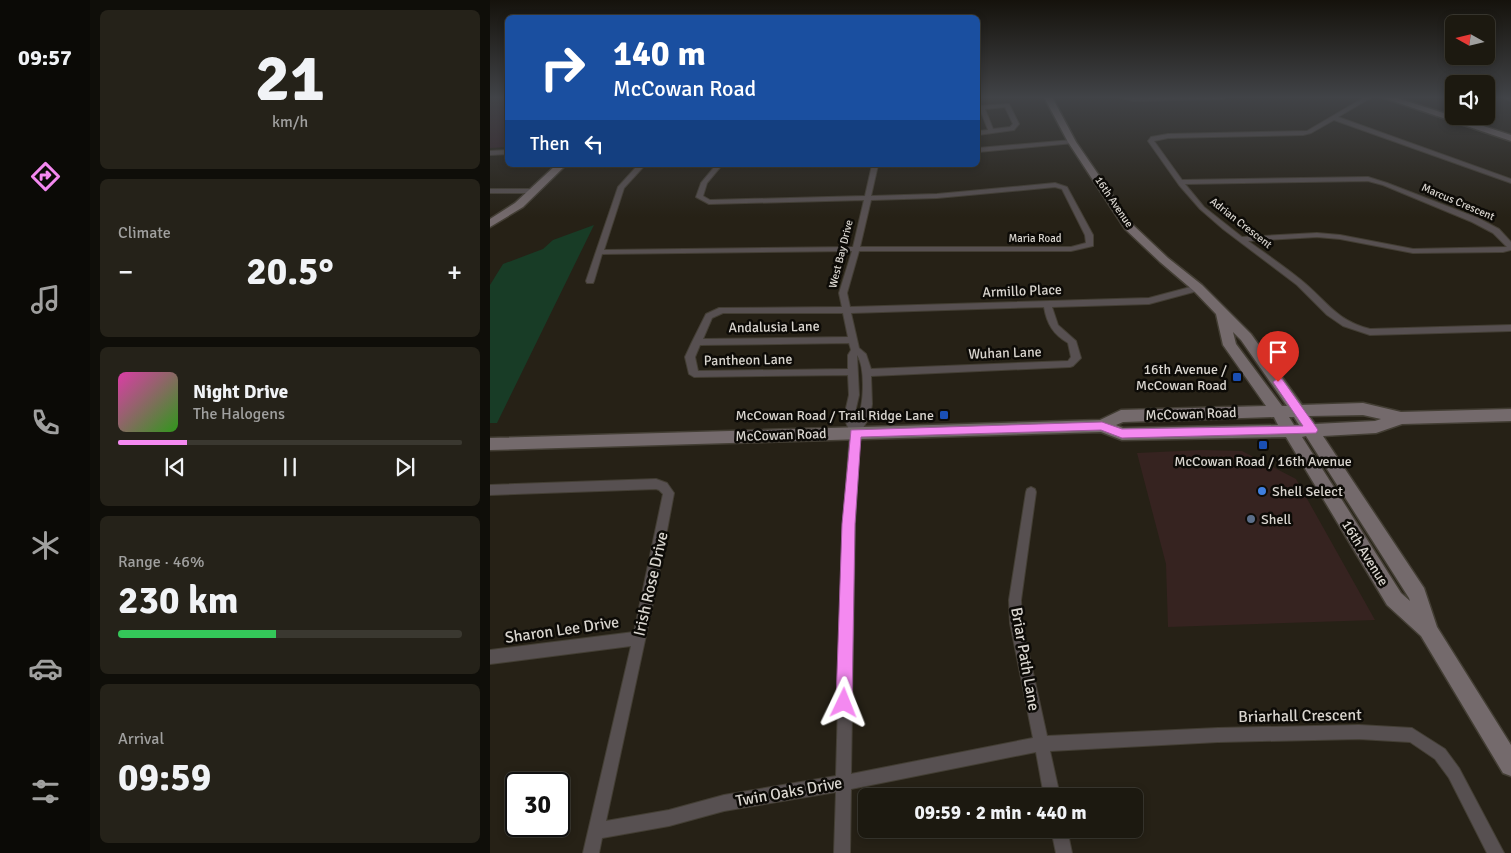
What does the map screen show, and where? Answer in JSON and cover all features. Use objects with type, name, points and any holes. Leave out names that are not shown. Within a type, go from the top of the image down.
[{"type":"main road","name":"16th Avenue","points":[[1069,137],[1129,226],[1151,248],[1198,288],[1246,337],[1298,410],[1417,594],[1429,632],[1511,764]]},
{"type":"main road","points":[[490,224],[511,211],[559,167]]},
{"type":"main road","name":"16th Avenue","points":[[1221,312],[1230,345],[1290,430],[1394,599],[1429,632]]},
{"type":"main road","name":"McCowan Road","points":[[1102,426],[1121,416],[1277,410],[1363,409],[1401,418],[1511,415]]},
{"type":"main road","name":"McCowan Road","points":[[490,444],[1102,426],[1122,434],[1312,430],[1376,427],[1401,418]]},
{"type":"street","name":"Adrian Crescent","points":[[1198,137],[1154,138],[1151,140],[1180,182],[1203,208],[1301,284],[1339,322],[1348,327],[1370,332],[1511,328]]},
{"type":"street","points":[[1387,137],[1511,181]]},
{"type":"street","points":[[980,150],[1072,142]]},
{"type":"street","points":[[490,153],[505,152]]},
{"type":"street","points":[[590,281],[601,252],[616,199],[622,187],[640,167]]},
{"type":"street","name":"Maria Road","points":[[601,252],[1072,249],[1090,244],[1089,235],[1065,188],[1055,185],[937,196],[710,202],[699,197],[704,184],[717,167]]},
{"type":"street","name":"West Bay Drive","points":[[855,433],[849,418],[854,395],[852,355],[854,345],[843,293],[856,249],[875,167]]},
{"type":"street","name":"Marcus Crescent","points":[[1180,182],[1368,180],[1385,184],[1474,220],[1496,231],[1511,248],[1503,250],[1428,252],[1402,250],[1340,237],[1318,235],[1242,239]]},
{"type":"street","points":[[490,191],[534,190]]},
{"type":"street","name":"Armillo Place","points":[[846,310],[1148,301],[1198,288]]},
{"type":"street","name":"Wuhan Lane","points":[[866,372],[1070,364],[1076,358],[1072,341],[1058,334],[1052,325],[1047,304]]},
{"type":"street","name":"Pantheon Lane","points":[[846,310],[722,310],[709,316],[690,357],[694,374],[854,372]]},
{"type":"street","name":"Andalusia Lane","points":[[696,342],[854,345]]},
{"type":"street","name":"West Bay Drive","points":[[854,345],[862,354],[866,372],[866,412],[855,433]]},
{"type":"street","points":[[842,853],[849,524],[855,433]]},
{"type":"street","name":"Irish Rose Drive","points":[[490,490],[656,484],[667,489],[669,500],[591,853]]},
{"type":"street","name":"Briar Path Lane","points":[[1031,492],[1015,600],[1016,623],[1050,788]]},
{"type":"street","name":"Sharon Lee Drive","points":[[490,657],[639,638]]},
{"type":"street","name":"Briarhall Crescent","points":[[1041,744],[1218,735],[1359,732],[1412,735],[1440,754],[1454,774],[1496,853]]},
{"type":"street","name":"Twin Oaks Drive","points":[[596,831],[669,818],[724,803],[842,783],[1041,744]]},
{"type":"street","points":[[1061,838],[1064,853]]},
{"type":"shaded area","points":[[490,137],[505,137],[505,147],[490,148]]},
{"type":"shaded area","points":[[1202,450],[1242,451],[1296,479],[1375,620],[1168,627],[1166,564],[1137,453]]},
{"type":"green space","points":[[594,225],[497,423],[490,423],[490,285],[503,264],[543,249],[553,240]]},
{"type":"place","name":"16th Avenue / McCowan Road","points":[[1237,377]]},
{"type":"place","name":"McCowan Road / Trail Ridge Lane","points":[[944,415]]},
{"type":"place","name":"McCowan Road / 16th Avenue","points":[[1263,445]]},
{"type":"place","name":"Shell Select","points":[[1262,491]]},
{"type":"place","name":"Shell","points":[[1251,519]]},
{"type":"route","points":[[844,703],[849,524],[855,433],[1102,426],[1122,434],[1179,431],[1312,430],[1278,382]]}]
